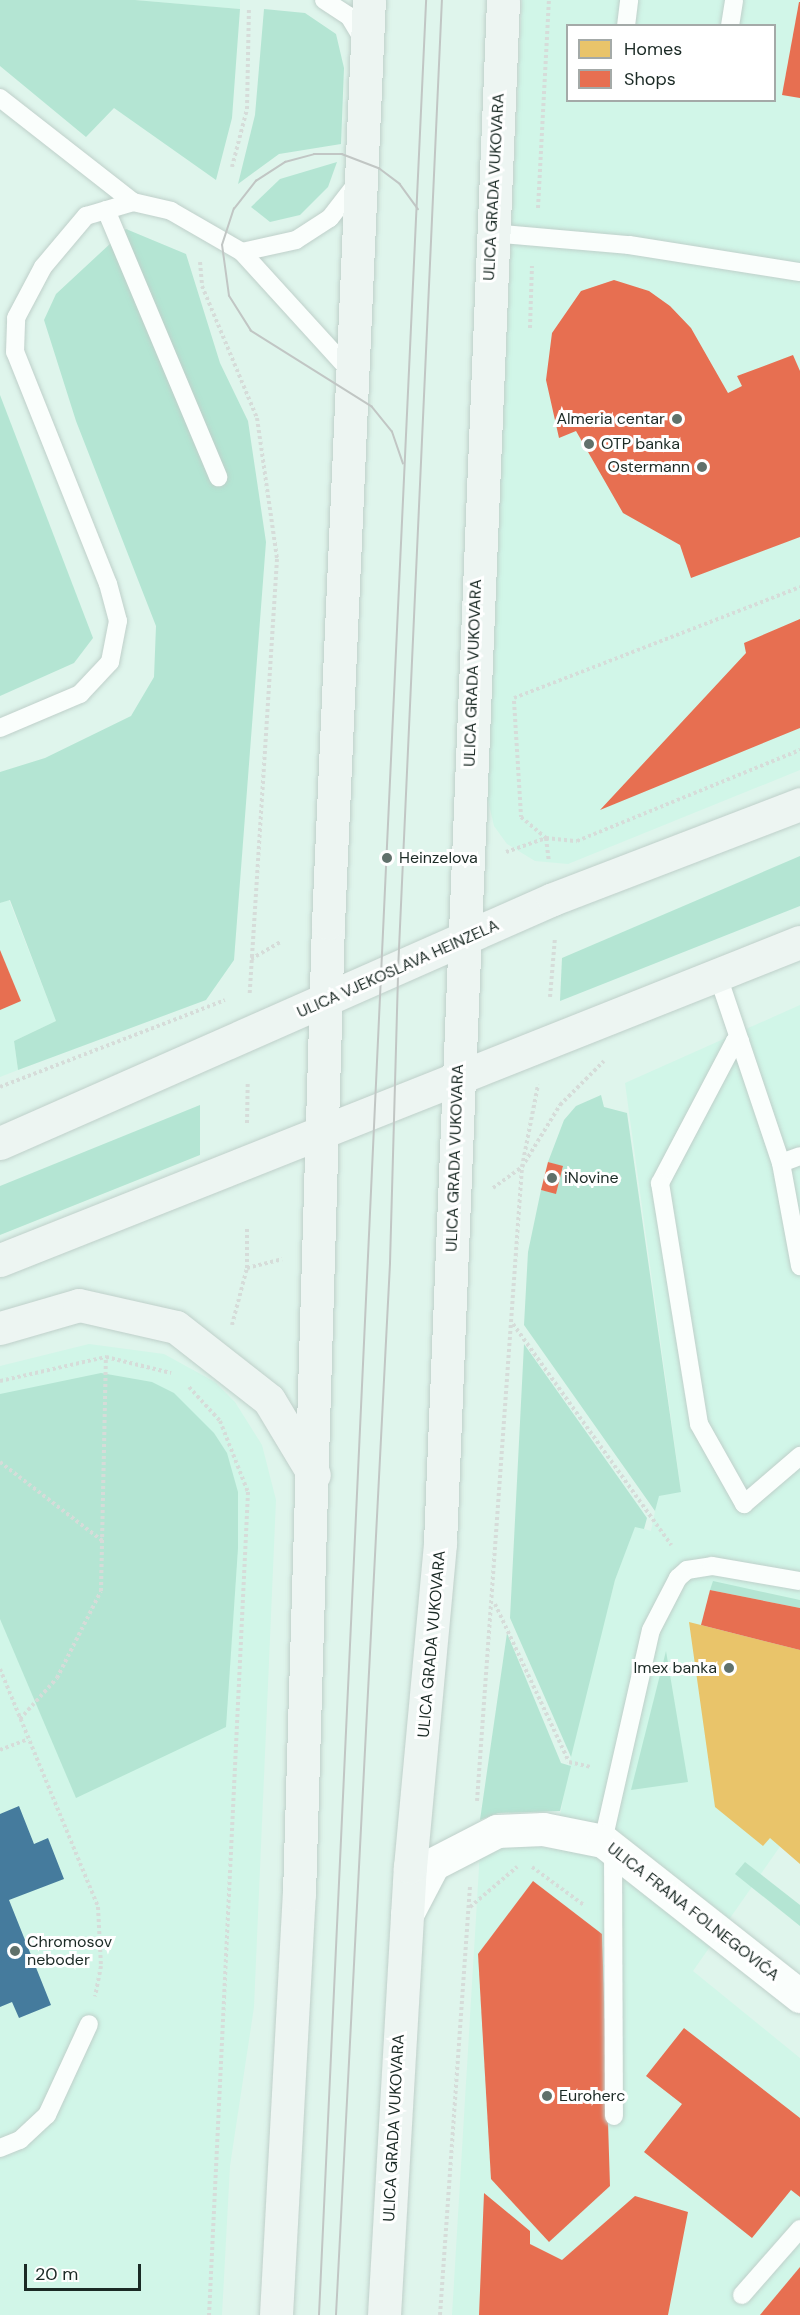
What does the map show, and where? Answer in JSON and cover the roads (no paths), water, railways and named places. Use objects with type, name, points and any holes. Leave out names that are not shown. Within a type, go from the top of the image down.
[{"type":"main road","points":[[275,2313],[315,1477],[328,1001],[369,0]]},
{"type":"main road","name":"ULICA GRADA VUKOVARA","points":[[384,2315],[406,1916],[440,1542],[461,943],[503,0]]},
{"type":"main road","name":"ULICA VJEKOSLAVA HEINZELA","points":[[0,1143],[461,943],[553,899],[800,804]]},
{"type":"main road","points":[[0,1260],[325,1128],[800,942]]},
{"type":"main road","points":[[0,1328],[79,1305],[176,1327],[268,1400],[315,1477]]},
{"type":"street","name":"ULICA FRANA FOLNEGOVIĆA","points":[[406,1916],[433,1864],[497,1831],[543,1829],[608,1844],[800,1996]]},
{"type":"lane","points":[[324,0],[349,16],[367,46]]},
{"type":"lane","points":[[626,24],[628,0]]},
{"type":"lane","points":[[730,24],[734,0]]},
{"type":"lane","points":[[0,98],[133,202],[171,211],[242,252],[352,373]]},
{"type":"lane","points":[[242,252],[282,246],[306,234],[330,218],[361,177]]},
{"type":"lane","points":[[0,728],[80,694],[110,662],[118,621],[108,584],[15,352],[16,318],[43,267],[86,216],[133,202]]},
{"type":"lane","points":[[106,210],[218,477]]},
{"type":"lane","points":[[491,233],[629,244],[800,272]]},
{"type":"lane","points":[[718,976],[781,1163],[800,1266]]},
{"type":"lane","points":[[740,1041],[735,1041],[660,1183],[699,1424],[744,1504],[800,1456]]},
{"type":"lane","points":[[781,1163],[800,1156]]},
{"type":"lane","points":[[614,2116],[614,1927],[608,1844],[618,1774],[651,1629],[667,1594],[687,1570],[712,1566],[800,1581]]},
{"type":"lane","points":[[0,2148],[20,2140],[47,2115],[89,2024]]},
{"type":"lane","points":[[742,2295],[800,2229]]},
{"type":"tram line","points":[[319,2315],[426,0]]},
{"type":"tram line","points":[[336,2315],[390,1263],[398,971],[442,0]]},
{"type":"tram line","points":[[403,464],[392,432],[372,407],[251,331],[229,296],[222,245],[234,209],[256,181],[285,162],[314,154],[342,154],[379,168],[400,184],[418,209]]},
{"type":"place","name":"Almeria centar","points":[[677,419]]},
{"type":"place","name":"OTP banka","points":[[589,444]]},
{"type":"place","name":"Ostermann","points":[[702,467]]},
{"type":"place","name":"Heinzelova","points":[[387,858]]},
{"type":"place","name":"iNovine","points":[[552,1178]]},
{"type":"place","name":"Imex banka","points":[[729,1668]]},
{"type":"place","name":"Chromosov neboder","points":[[15,1951]]},
{"type":"place","name":"Euroherc","points":[[547,2096]]}]
